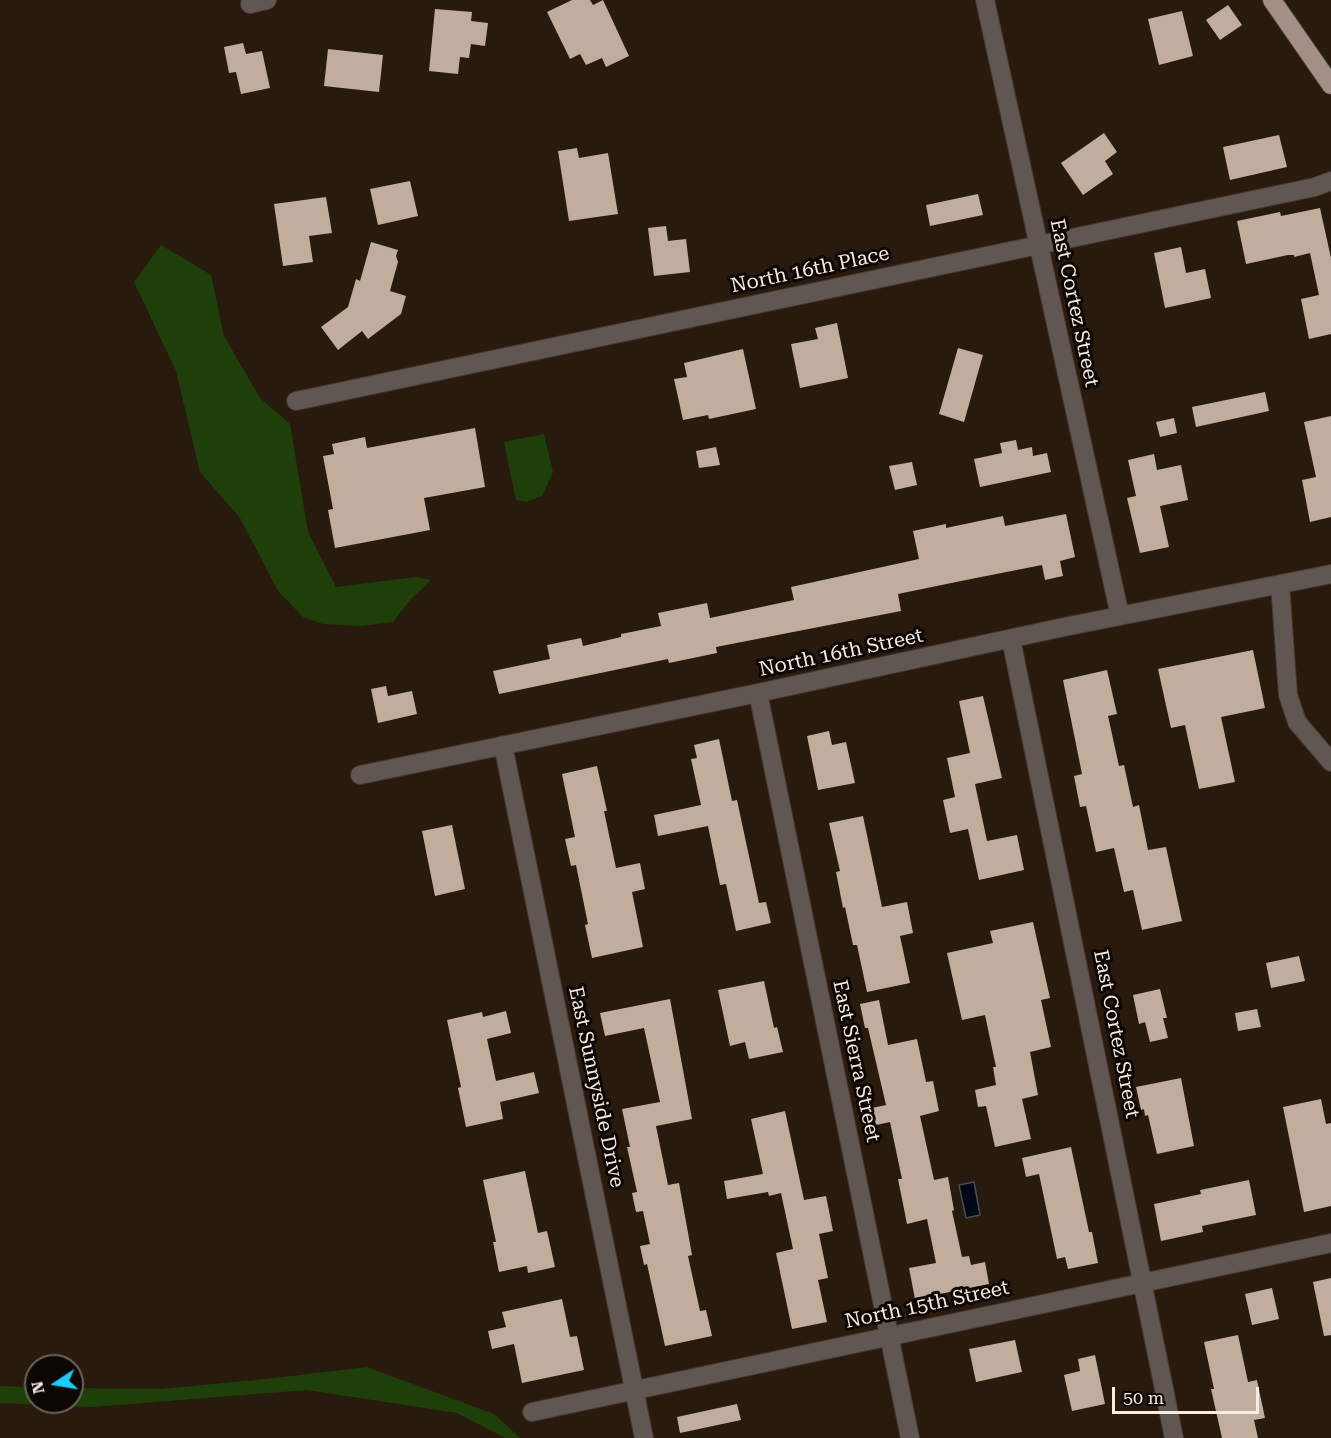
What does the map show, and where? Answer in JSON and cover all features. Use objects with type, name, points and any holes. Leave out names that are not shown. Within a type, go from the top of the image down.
[{"type":"main road","points":[[1272,0],[1331,85]]},
{"type":"street","name":"East Cortez Street","points":[[985,0],[1120,616]]},
{"type":"street","name":"North 16th Place","points":[[296,401],[1038,246],[1315,187],[1331,181]]},
{"type":"street","name":"North 16th Street","points":[[360,775],[1331,574]]},
{"type":"street","points":[[1280,584],[1288,695],[1297,722],[1331,762]]},
{"type":"street","name":"East Cortez Street","points":[[1011,639],[1174,1438]]},
{"type":"street","name":"East Sierra Street","points":[[758,693],[910,1438]]},
{"type":"street","name":"East Sunnyside Drive","points":[[503,745],[644,1438]]},
{"type":"street","name":"North 15th Street","points":[[532,1412],[1331,1243]]},
{"type":"green space","points":[[161,245],[211,275],[224,336],[260,398],[290,424],[308,532],[336,587],[416,577],[431,580],[410,600],[393,622],[361,626],[323,624],[303,617],[278,591],[240,518],[200,472],[176,371],[134,282]]},
{"type":"green space","points":[[544,434],[553,472],[542,496],[526,502],[516,500],[504,442]]},
{"type":"green space","points":[[367,1367],[494,1414],[520,1438],[505,1438],[457,1413],[307,1390],[84,1407],[84,1388],[161,1389]]},
{"type":"green space","points":[[0,1386],[24,1387],[24,1404],[0,1403]]},
{"type":"shaded area","points":[[974,1182],[980,1215],[966,1218],[959,1185]]},
{"type":"building","points":[[572,0],[590,0],[593,5],[603,0],[629,56],[606,67],[602,58],[586,65],[580,54],[570,59],[547,12]]},
{"type":"building","points":[[1228,5],[1242,25],[1220,40],[1206,20]]},
{"type":"building","points":[[435,9],[472,12],[471,21],[488,23],[485,46],[471,44],[469,58],[460,57],[458,74],[429,71]]},
{"type":"building","points":[[1182,11],[1193,56],[1159,65],[1148,19]]},
{"type":"building","points":[[243,43],[246,54],[262,51],[270,88],[241,94],[236,72],[229,73],[224,47]]},
{"type":"building","points":[[328,49],[383,55],[379,92],[324,86]]},
{"type":"building","points":[[1104,133],[1117,152],[1105,161],[1113,174],[1083,195],[1061,163]]},
{"type":"building","points":[[1279,135],[1287,167],[1230,180],[1223,147]]},
{"type":"building","points":[[577,148],[579,158],[608,153],[618,214],[569,221],[558,151]]},
{"type":"building","points":[[410,181],[418,216],[378,225],[370,189]]},
{"type":"building","points":[[978,194],[983,215],[930,226],[926,205]]},
{"type":"building","points":[[326,197],[332,233],[309,236],[313,262],[283,266],[274,204]]},
{"type":"building","points":[[1320,208],[1331,258],[1331,334],[1309,339],[1301,299],[1319,295],[1310,253],[1246,264],[1237,221],[1280,212],[1281,216]]},
{"type":"building","points":[[666,226],[668,241],[686,239],[690,272],[654,276],[648,228]]},
{"type":"building","points":[[371,242],[398,250],[396,256],[398,262],[390,291],[406,296],[401,314],[368,339],[362,331],[338,350],[321,327],[348,307],[356,279],[360,281]]},
{"type":"building","points":[[1181,247],[1186,273],[1205,269],[1211,298],[1165,308],[1154,253]]},
{"type":"building","points":[[837,323],[848,378],[800,388],[791,344],[818,339],[815,328]]},
{"type":"building","points":[[958,348],[983,355],[964,422],[939,414]]},
{"type":"building","points":[[743,349],[756,409],[709,419],[708,415],[683,420],[674,379],[687,377],[684,363]]},
{"type":"building","points":[[1265,392],[1269,411],[1196,427],[1192,407]]},
{"type":"building","points":[[1331,416],[1331,517],[1310,522],[1302,480],[1316,477],[1304,422]]},
{"type":"building","points":[[1174,418],[1177,433],[1160,437],[1156,422]]},
{"type":"building","points":[[475,428],[485,487],[424,498],[430,530],[335,548],[328,510],[333,509],[323,456],[334,454],[332,444],[365,437],[367,448]]},
{"type":"building","points":[[1016,440],[1018,450],[1032,447],[1033,456],[1047,453],[1051,472],[980,487],[974,459],[1002,453],[1000,443]]},
{"type":"building","points":[[716,447],[720,465],[699,468],[696,451]]},
{"type":"building","points":[[1154,454],[1157,470],[1181,465],[1188,500],[1160,506],[1169,547],[1140,553],[1127,498],[1136,496],[1128,460]]},
{"type":"building","points":[[912,462],[917,485],[895,490],[889,466]]},
{"type":"building","points":[[1066,514],[1075,557],[1060,561],[1063,576],[1045,580],[1042,565],[898,594],[901,611],[716,647],[717,653],[669,663],[668,659],[499,694],[493,671],[550,659],[547,645],[581,638],[583,646],[621,637],[621,634],[661,626],[658,613],[707,603],[710,618],[794,600],[791,587],[919,559],[913,531],[946,524],[946,528],[1003,516],[1005,526]]},
{"type":"building","points":[[1253,650],[1265,708],[1221,717],[1235,782],[1199,789],[1185,725],[1171,728],[1158,669]]},
{"type":"building","points":[[1107,670],[1117,714],[1108,716],[1119,766],[1124,765],[1133,807],[1139,805],[1148,850],[1166,847],[1182,921],[1142,930],[1133,890],[1124,892],[1114,848],[1096,852],[1086,806],[1080,807],[1074,776],[1082,774],[1063,680]]},
{"type":"building","points":[[386,686],[388,696],[412,691],[417,714],[378,723],[371,689]]},
{"type":"building","points":[[983,696],[1002,778],[975,784],[987,841],[1017,835],[1024,870],[979,880],[968,829],[950,833],[943,800],[955,797],[947,758],[970,753],[959,701]]},
{"type":"building","points":[[829,731],[832,745],[846,742],[855,783],[818,790],[807,736]]},
{"type":"building","points":[[719,739],[732,801],[737,800],[759,903],[766,902],[771,923],[736,931],[726,884],[720,885],[708,826],[658,836],[654,815],[701,805],[691,759],[697,758],[694,745]]},
{"type":"building","points":[[597,766],[616,868],[640,863],[645,889],[632,892],[643,947],[592,958],[585,925],[588,924],[576,865],[571,866],[565,839],[575,837],[562,774]]},
{"type":"building","points":[[863,816],[882,907],[907,902],[913,933],[900,936],[910,983],[867,992],[857,945],[853,945],[845,907],[843,908],[836,872],[840,871],[829,823]]},
{"type":"building","points":[[452,825],[465,889],[435,896],[422,831]]},
{"type":"building","points":[[1033,922],[1050,998],[1041,1000],[1051,1047],[1030,1052],[1038,1095],[1022,1099],[1031,1139],[995,1147],[986,1106],[978,1107],[975,1090],[996,1085],[993,1067],[996,1067],[985,1015],[962,1020],[947,953],[993,943],[990,931]]},
{"type":"building","points":[[1299,956],[1305,981],[1271,988],[1266,963]]},
{"type":"building","points":[[764,981],[774,1028],[777,1027],[783,1052],[749,1059],[745,1042],[730,1046],[718,990]]},
{"type":"building","points":[[1160,989],[1167,1018],[1163,1018],[1168,1038],[1150,1042],[1145,1022],[1139,1024],[1133,995]]},
{"type":"building","points":[[670,999],[692,1119],[656,1126],[668,1185],[679,1183],[692,1255],[688,1256],[700,1311],[706,1310],[712,1336],[665,1346],[647,1264],[644,1265],[640,1246],[650,1244],[643,1211],[636,1212],[632,1193],[637,1192],[627,1147],[630,1147],[622,1109],[660,1102],[644,1028],[605,1036],[600,1013]]},
{"type":"building","points":[[879,1000],[888,1045],[917,1039],[926,1082],[933,1081],[939,1111],[920,1116],[934,1180],[948,1177],[954,1210],[952,1211],[962,1257],[969,1256],[971,1265],[985,1262],[989,1284],[915,1299],[909,1268],[936,1263],[927,1219],[907,1224],[898,1179],[902,1179],[890,1122],[876,1125],[872,1108],[886,1105],[860,1004]]},
{"type":"building","points":[[1257,1009],[1261,1027],[1238,1031],[1235,1013]]},
{"type":"building","points":[[506,1011],[511,1033],[487,1039],[496,1081],[534,1072],[539,1093],[500,1102],[503,1119],[466,1127],[458,1088],[461,1087],[447,1020],[482,1012],[483,1017]]},
{"type":"building","points":[[1181,1078],[1194,1146],[1157,1154],[1148,1115],[1145,1116],[1144,1109],[1141,1110],[1136,1087]]},
{"type":"building","points":[[1321,1099],[1326,1124],[1331,1123],[1331,1206],[1304,1212],[1283,1107]]},
{"type":"building","points":[[785,1111],[804,1200],[826,1196],[833,1231],[819,1234],[828,1278],[818,1280],[827,1322],[792,1329],[776,1253],[793,1249],[781,1193],[769,1196],[768,1192],[727,1199],[724,1181],[763,1174],[751,1119]]},
{"type":"building","points":[[1071,1147],[1098,1263],[1068,1269],[1065,1257],[1057,1259],[1039,1174],[1026,1177],[1022,1158]]},
{"type":"building","points":[[525,1171],[538,1233],[547,1231],[555,1267],[528,1273],[527,1266],[499,1272],[493,1242],[496,1242],[483,1180]]},
{"type":"building","points":[[1249,1180],[1256,1215],[1202,1226],[1203,1232],[1161,1241],[1154,1204],[1201,1194],[1200,1190]]},
{"type":"building","points":[[1331,1278],[1331,1335],[1324,1336],[1313,1282]]},
{"type":"building","points":[[1272,1288],[1279,1319],[1252,1325],[1245,1294]]},
{"type":"building","points":[[562,1299],[570,1337],[577,1336],[584,1370],[522,1383],[514,1344],[492,1349],[488,1331],[506,1327],[502,1312]]},
{"type":"building","points":[[1238,1335],[1248,1382],[1257,1380],[1265,1418],[1254,1420],[1258,1438],[1222,1438],[1211,1389],[1214,1389],[1204,1342]]},
{"type":"building","points":[[1015,1340],[1022,1372],[976,1382],[969,1349]]},
{"type":"building","points":[[1095,1355],[1105,1404],[1072,1411],[1064,1375],[1080,1371],[1078,1359]]},
{"type":"building","points":[[737,1404],[741,1420],[680,1433],[677,1417]]}]
